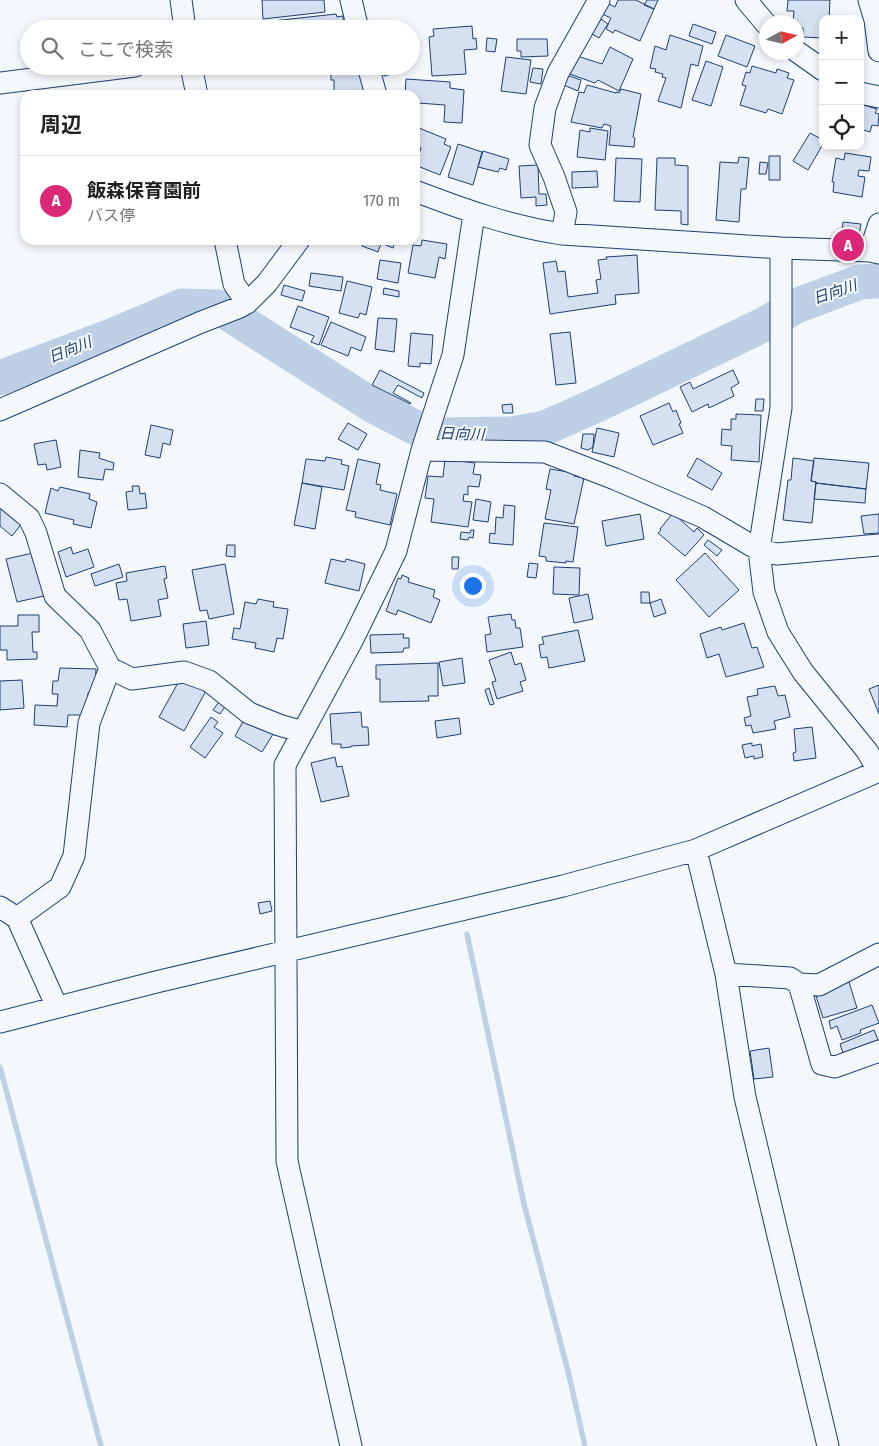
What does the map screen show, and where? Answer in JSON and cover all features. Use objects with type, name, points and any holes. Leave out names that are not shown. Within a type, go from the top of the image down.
[{"type":"street","points":[[181,0],[184,20]]},
{"type":"street","points":[[562,234],[566,212],[540,145],[545,108],[558,73],[599,0]]},
{"type":"street","points":[[746,0],[759,16]]},
{"type":"street","points":[[869,0],[875,20],[879,51]]},
{"type":"street","points":[[350,1],[355,20]]},
{"type":"street","points":[[804,57],[819,67]]},
{"type":"street","points":[[0,83],[64,75]]},
{"type":"street","points":[[193,75],[196,90]]},
{"type":"street","points":[[370,75],[375,90]]},
{"type":"street","points":[[864,94],[879,97]]},
{"type":"street","points":[[420,193],[474,214],[528,229],[562,234],[875,252],[879,224]]},
{"type":"street","points":[[351,1446],[287,1161],[285,765],[353,639],[396,551],[422,450],[453,355],[474,214]]},
{"type":"street","points":[[226,245],[234,284],[244,305]]},
{"type":"street","points":[[0,410],[244,305],[267,283],[295,245]]},
{"type":"street","points":[[0,1022],[156,982],[563,886],[696,850],[879,771],[867,751],[803,672],[778,632],[764,592],[759,550],[781,408],[781,248]]},
{"type":"street","points":[[422,450],[545,452],[615,479],[703,517],[759,550],[778,554],[879,545]]},
{"type":"street","points":[[0,494],[29,518],[36,533],[55,596],[90,630],[110,668],[132,679],[184,672],[209,681],[249,713],[303,732]]},
{"type":"street","points":[[58,1007],[9,912],[60,887],[74,856],[89,723],[110,668]]},
{"type":"street","points":[[696,850],[726,974],[745,1097],[828,1446]]},
{"type":"street","points":[[726,974],[790,978],[799,984],[819,985],[879,954]]},
{"type":"street","points":[[799,984],[822,1064],[834,1067],[879,1050]]},
{"type":"building","points":[[262,0],[324,0],[325,12],[263,19]]},
{"type":"building","points":[[618,0],[636,0],[654,9],[640,41],[615,30],[613,33],[606,29],[611,18],[602,14],[607,3],[615,7]]},
{"type":"building","points":[[647,0],[658,0],[654,9],[644,5]]},
{"type":"building","points":[[788,0],[830,0],[829,15],[819,15],[819,38],[804,37],[804,15],[794,15],[794,11],[787,11]]},
{"type":"building","points":[[336,14],[337,17],[343,16],[343,20],[281,20]]},
{"type":"building","points":[[601,19],[608,24],[599,38],[592,34]]},
{"type":"building","points":[[693,24],[716,32],[712,44],[689,36]]},
{"type":"building","points":[[472,26],[473,39],[476,38],[477,49],[464,50],[466,74],[432,76],[429,37],[434,36],[433,29]]},
{"type":"building","points":[[670,35],[703,46],[698,66],[691,64],[681,108],[658,101],[666,78],[662,77],[663,74],[655,72],[656,69],[650,68],[655,46],[666,50]]},
{"type":"building","points":[[726,35],[755,46],[747,67],[718,56]]},
{"type":"building","points":[[487,38],[497,39],[495,52],[486,51]]},
{"type":"building","points":[[517,39],[547,39],[548,56],[521,57],[521,51],[517,51]]},
{"type":"building","points":[[610,47],[633,59],[619,91],[598,80],[595,83],[564,72],[571,54],[602,64]]},
{"type":"building","points":[[506,57],[531,60],[526,94],[501,91]]},
{"type":"building","points":[[706,61],[723,67],[711,106],[692,100]]},
{"type":"building","points":[[752,66],[776,73],[777,69],[789,73],[787,78],[794,80],[782,114],[768,109],[766,113],[740,105],[746,86],[742,85],[746,72],[750,73]]},
{"type":"building","points":[[533,68],[543,69],[541,84],[530,82]]},
{"type":"building","points":[[564,74],[581,80],[578,91],[561,84]]},
{"type":"building","points":[[331,75],[365,75],[367,90],[334,90],[334,80],[331,80]]},
{"type":"building","points":[[406,79],[450,82],[450,88],[464,90],[462,123],[444,122],[445,105],[420,103],[420,90],[405,90]]},
{"type":"building","points":[[587,85],[616,93],[619,93],[621,89],[641,94],[633,137],[635,138],[634,147],[609,145],[611,126],[604,124],[602,128],[571,122],[579,92],[584,93]]},
{"type":"building","points":[[864,105],[877,109],[875,113],[879,114],[878,126],[872,125],[870,132],[864,130]]},
{"type":"building","points":[[420,128],[446,139],[444,144],[451,147],[440,175],[420,167]]},
{"type":"building","points":[[590,128],[608,131],[605,160],[577,157],[580,130],[590,132]]},
{"type":"building","points":[[810,133],[819,138],[820,150],[808,170],[793,161]]},
{"type":"building","points":[[458,144],[482,152],[473,185],[448,177]]},
{"type":"building","points":[[483,151],[509,159],[506,170],[500,168],[498,172],[478,167]]},
{"type":"building","points":[[845,153],[871,157],[869,171],[859,170],[858,176],[865,177],[862,197],[833,192],[834,182],[832,182],[836,158],[844,160]]},
{"type":"building","points":[[769,156],[780,156],[780,180],[769,180]]},
{"type":"building","points":[[739,157],[749,158],[746,189],[741,189],[739,222],[716,220],[720,162],[738,163]]},
{"type":"building","points":[[616,158],[642,159],[640,202],[614,201]]},
{"type":"building","points":[[657,158],[675,158],[675,165],[688,166],[688,225],[681,224],[681,211],[655,210]]},
{"type":"building","points":[[760,162],[768,163],[766,174],[759,174]]},
{"type":"building","points":[[538,165],[539,194],[546,194],[547,205],[536,206],[536,197],[521,198],[519,166]]},
{"type":"building","points":[[597,171],[598,187],[572,188],[572,172]]},
{"type":"building","points":[[843,222],[861,224],[859,235],[842,232]]},
{"type":"building","points":[[422,240],[447,244],[445,259],[439,257],[435,278],[408,273],[413,245],[421,246]]},
{"type":"building","points":[[362,245],[380,245],[378,252]]},
{"type":"building","points":[[637,255],[639,293],[615,295],[616,304],[550,314],[543,263],[556,261],[558,272],[565,271],[568,297],[598,293],[596,280],[601,279],[598,260],[607,259],[606,257]]},
{"type":"building","points":[[380,260],[401,263],[398,283],[377,279]]},
{"type":"building","points":[[311,273],[343,277],[341,291],[309,286]]},
{"type":"building","points":[[347,281],[372,287],[366,315],[360,313],[358,318],[339,313]]},
{"type":"building","points":[[284,285],[305,291],[302,301],[281,295]]},
{"type":"building","points":[[384,288],[399,291],[399,297],[383,294]]},
{"type":"building","points":[[298,306],[329,317],[319,345],[311,342],[314,336],[290,327]]},
{"type":"building","points":[[378,318],[397,319],[394,352],[375,349]]},
{"type":"building","points":[[331,322],[366,337],[361,351],[351,347],[348,356],[321,345]]},
{"type":"building","points":[[570,332],[576,383],[556,385],[550,334]]},
{"type":"building","points":[[411,333],[433,335],[431,364],[420,363],[420,367],[408,366]]},
{"type":"building","points":[[380,370],[424,393],[422,398],[398,385],[393,393],[410,404],[372,385]]},
{"type":"building","points":[[733,370],[739,383],[731,388],[734,396],[709,408],[708,404],[692,412],[680,387],[690,382],[693,389]]},
{"type":"building","points":[[756,399],[764,399],[763,411],[755,411]]},
{"type":"building","points":[[669,403],[673,412],[676,410],[683,433],[653,445],[640,416]]},
{"type":"building","points":[[512,404],[513,413],[503,413],[502,405]]},
{"type":"building","points":[[736,414],[761,415],[759,462],[731,460],[732,446],[721,445],[722,429],[731,430],[731,419],[736,419]]},
{"type":"building","points":[[348,423],[367,434],[358,450],[338,439]]},
{"type":"building","points":[[151,425],[173,430],[170,445],[163,443],[160,458],[145,455]]},
{"type":"building","points":[[597,428],[619,433],[614,457],[592,452]]},
{"type":"building","points":[[583,434],[594,434],[593,447],[588,450],[581,448]]},
{"type":"building","points":[[56,440],[61,467],[47,470],[46,464],[38,465],[34,444]]},
{"type":"building","points":[[80,450],[100,453],[99,458],[114,463],[113,470],[105,469],[103,480],[78,477]]},
{"type":"building","points":[[326,457],[342,460],[341,464],[349,466],[344,490],[302,483],[306,459],[325,461]]},
{"type":"building","points":[[697,458],[722,473],[712,490],[687,476]]},
{"type":"building","points":[[793,458],[814,461],[811,481],[816,482],[812,523],[783,520],[788,480],[791,480]]},
{"type":"building","points":[[814,458],[869,463],[866,489],[811,481]]},
{"type":"building","points":[[358,459],[380,464],[376,484],[381,485],[380,490],[397,494],[390,525],[355,517],[356,512],[346,510]]},
{"type":"building","points":[[445,459],[475,463],[473,474],[481,475],[479,487],[468,486],[468,495],[464,494],[463,501],[472,502],[468,527],[431,522],[434,499],[425,498],[428,476],[443,477]]},
{"type":"building","points":[[550,469],[575,473],[574,476],[584,478],[574,524],[545,519],[551,490],[546,489]]},
{"type":"building","points":[[302,483],[322,487],[315,529],[294,525]]},
{"type":"building","points":[[816,483],[866,489],[865,503],[814,499]]},
{"type":"building","points":[[132,486],[139,486],[140,494],[145,493],[147,508],[128,510],[126,492],[133,491]]},
{"type":"building","points":[[60,487],[90,494],[89,499],[97,502],[91,528],[73,524],[74,520],[45,513],[51,488],[58,491]]},
{"type":"building","points":[[476,499],[491,502],[488,522],[473,520]]},
{"type":"building","points":[[0,505],[26,518],[12,536],[0,526]]},
{"type":"building","points":[[504,505],[515,506],[513,545],[489,543],[490,533],[495,534],[496,517],[503,518]]},
{"type":"building","points":[[673,513],[694,532],[697,528],[704,535],[685,556],[658,533]]},
{"type":"building","points":[[640,514],[644,539],[606,546],[602,521]]},
{"type":"building","points":[[879,514],[879,533],[864,534],[861,516]]},
{"type":"building","points":[[544,523],[578,527],[573,562],[546,561],[546,557],[539,556]]},
{"type":"building","points":[[471,530],[474,530],[473,538],[469,537],[468,540],[460,539],[461,532],[470,533]]},
{"type":"building","points":[[708,540],[722,550],[717,556],[704,545]]},
{"type":"building","points":[[227,545],[235,545],[235,557],[226,556]]},
{"type":"building","points":[[71,547],[73,554],[88,549],[94,567],[66,577],[58,552]]},
{"type":"building","points":[[33,553],[44,596],[17,602],[6,559]]},
{"type":"building","points":[[705,553],[739,590],[709,617],[676,580]]},
{"type":"building","points":[[452,557],[459,557],[458,569],[452,569]]},
{"type":"building","points":[[331,559],[345,562],[346,559],[365,564],[359,591],[325,583]]},
{"type":"building","points":[[529,563],[538,564],[536,578],[527,577]]},
{"type":"building","points":[[119,564],[123,577],[95,586],[91,574]]},
{"type":"building","points":[[225,564],[234,614],[209,619],[207,610],[200,611],[192,570]]},
{"type":"building","points":[[165,566],[167,578],[164,579],[168,598],[158,600],[161,616],[131,621],[127,599],[119,600],[116,583],[127,581],[126,573]]},
{"type":"building","points":[[554,567],[580,568],[579,595],[553,594]]},
{"type":"building","points":[[402,575],[409,578],[408,582],[435,590],[433,597],[440,600],[431,623],[398,610],[396,615],[386,611],[398,578],[401,579]]},
{"type":"building","points":[[641,592],[649,592],[650,603],[641,603]]},
{"type":"building","points":[[588,594],[593,619],[574,623],[569,598]]},
{"type":"building","points":[[258,599],[274,602],[273,607],[288,609],[283,639],[277,638],[274,652],[255,648],[256,643],[232,639],[234,628],[240,629],[245,602],[256,604]]},
{"type":"building","points":[[661,599],[666,613],[654,617],[650,603]]},
{"type":"building","points":[[511,614],[512,620],[515,620],[516,628],[520,628],[523,647],[487,652],[485,635],[491,634],[488,617]]},
{"type":"building","points":[[18,615],[39,615],[39,632],[32,632],[33,652],[37,652],[37,659],[7,660],[7,650],[0,650],[0,626],[18,626]]},
{"type":"building","points":[[206,621],[209,645],[186,648],[183,624]]},
{"type":"building","points":[[744,623],[752,648],[757,647],[764,667],[726,677],[719,654],[707,658],[700,634],[721,627],[722,630]]},
{"type":"building","points":[[578,630],[585,661],[549,668],[547,657],[541,658],[539,645],[544,644],[542,637]]},
{"type":"building","points":[[404,634],[403,638],[409,638],[409,648],[404,648],[403,652],[371,653],[370,635]]},
{"type":"building","points":[[511,652],[515,665],[521,663],[526,680],[520,682],[523,691],[497,699],[492,682],[496,681],[489,660]]},
{"type":"building","points":[[462,658],[465,683],[443,686],[439,662]]},
{"type":"building","points":[[438,663],[438,696],[428,696],[429,701],[380,702],[380,679],[376,679],[376,665]]},
{"type":"building","points":[[60,668],[96,669],[95,687],[88,693],[87,715],[68,715],[67,727],[34,725],[35,705],[57,706],[58,694],[52,694],[53,681],[58,681]]},
{"type":"building","points":[[185,679],[206,691],[184,731],[159,717],[179,681]]},
{"type":"building","points":[[22,680],[24,708],[0,710],[0,681]]},
{"type":"building","points":[[879,685],[879,714],[869,689]]},
{"type":"building","points":[[775,686],[778,696],[785,695],[790,717],[774,721],[776,729],[753,733],[751,725],[746,726],[744,718],[751,716],[747,697],[758,695],[757,689]]},
{"type":"building","points":[[489,688],[494,704],[490,705],[485,690]]},
{"type":"building","points":[[221,699],[227,704],[220,714],[213,710]]},
{"type":"building","points":[[361,712],[362,727],[368,727],[369,745],[341,748],[341,744],[332,744],[330,714]]},
{"type":"building","points":[[211,717],[218,722],[214,727],[223,733],[205,758],[190,747]]},
{"type":"building","points":[[245,718],[273,734],[262,752],[235,736]]},
{"type":"building","points":[[459,718],[461,734],[437,738],[435,721]]},
{"type":"building","points":[[812,727],[816,758],[794,761],[793,753],[796,752],[794,729]]},
{"type":"building","points":[[752,743],[752,746],[761,744],[763,757],[745,758],[742,745]]},
{"type":"building","points":[[335,757],[337,767],[342,766],[349,796],[321,802],[311,763]]},
{"type":"building","points":[[270,901],[272,911],[260,914],[258,903]]},
{"type":"building","points":[[849,982],[857,1008],[823,1018],[816,996],[827,993],[826,989]]},
{"type":"building","points":[[872,1005],[879,1023],[860,1030],[861,1033],[842,1040],[837,1026],[831,1029],[829,1021]]},
{"type":"building","points":[[874,1030],[878,1040],[843,1053],[840,1044]]},
{"type":"building","points":[[769,1048],[773,1077],[754,1079],[750,1051]]},
{"type":"waterway","name":"日向川","points":[[0,378],[109,337],[182,306],[218,307],[372,405],[414,427],[439,435],[512,434],[545,428],[601,403],[765,324],[796,306],[860,282],[879,281]]},
{"type":"waterway","points":[[467,934],[524,1204],[568,1371],[585,1446]]},
{"type":"waterway","points":[[0,1067],[101,1446]]},
{"type":"place","name":"飯森保育園前","points":[[848,245]]}]
